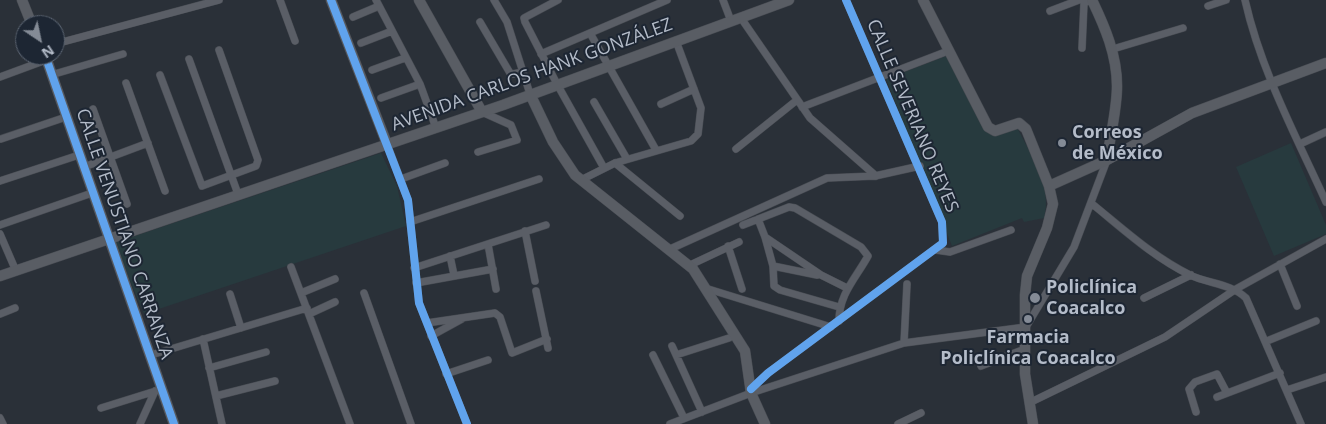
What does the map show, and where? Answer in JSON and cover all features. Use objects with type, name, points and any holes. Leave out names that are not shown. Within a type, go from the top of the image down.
[{"type":"main road","points":[[331,0],[387,144]]},
{"type":"main road","points":[[419,0],[482,112]]},
{"type":"main road","name":"AVENIDA CARLOS HANK GONZÁLEZ","points":[[0,276],[482,112],[789,0]]},
{"type":"main road","points":[[923,0],[988,127],[995,130],[1019,123],[1026,129],[1049,186],[1054,204],[1053,214],[1027,276],[1025,374],[1030,423]]},
{"type":"main road","points":[[1092,0],[1112,49],[1117,87],[1107,160]]},
{"type":"main road","points":[[26,1],[30,15]]},
{"type":"main road","points":[[1049,186],[1107,160],[1192,113],[1326,62]]},
{"type":"main road","name":"CALLE VENUSTIANO CARRANZA","points":[[48,65],[151,355],[159,390],[174,424]]},
{"type":"main road","points":[[530,94],[553,142],[574,175],[688,266],[704,288],[745,351],[751,391],[766,424]]},
{"type":"street","points":[[65,41],[219,0]]},
{"type":"street","points":[[280,0],[294,41]]},
{"type":"street","points":[[494,0],[507,22],[530,94]]},
{"type":"street","points":[[558,0],[524,18],[541,54],[604,168]]},
{"type":"street","points":[[541,54],[654,2],[667,0]]},
{"type":"street","points":[[723,0],[810,118],[876,176]]},
{"type":"street","name":"CALLE SEVERIANO REYES","points":[[846,0],[920,166],[942,222],[943,244],[936,250]]},
{"type":"street","points":[[1050,11],[1079,0]]},
{"type":"street","points":[[1082,48],[1084,3],[1092,0]]},
{"type":"street","points":[[1208,6],[1226,0]]},
{"type":"street","points":[[1246,0],[1252,32],[1272,83],[1326,202]]},
{"type":"street","points":[[353,17],[377,3],[420,84],[436,128]]},
{"type":"street","points":[[480,22],[510,73],[523,72]]},
{"type":"street","points":[[1112,49],[1183,28]]},
{"type":"street","points":[[361,43],[392,31]]},
{"type":"street","points":[[590,33],[656,150]]},
{"type":"street","points":[[581,180],[615,162],[691,140],[698,134],[701,108],[676,41]]},
{"type":"street","points":[[160,75],[199,183],[205,186],[256,166],[258,164],[219,50]]},
{"type":"street","points":[[802,107],[948,51]]},
{"type":"street","points":[[51,74],[123,54]]},
{"type":"street","points":[[372,70],[405,58]]},
{"type":"street","points":[[189,59],[238,194]]},
{"type":"street","points":[[0,77],[27,65]]},
{"type":"street","points":[[126,83],[165,191]]},
{"type":"street","points":[[380,98],[420,84]]},
{"type":"street","points":[[661,104],[694,89]]},
{"type":"street","points":[[736,149],[798,100]]},
{"type":"street","points":[[594,102],[628,159]]},
{"type":"street","points":[[93,110],[127,204]]},
{"type":"street","points":[[478,152],[517,140],[511,125],[482,112]]},
{"type":"street","points":[[1,139],[66,117]]},
{"type":"street","points":[[1300,144],[1326,132]]},
{"type":"street","points":[[84,167],[148,143]]},
{"type":"street","points":[[387,144],[408,200],[418,303],[467,424]]},
{"type":"street","points":[[0,181],[79,154]]},
{"type":"street","points":[[670,424],[751,391],[904,343],[1026,327],[1067,260],[1107,160]]},
{"type":"street","points":[[615,162],[680,216]]},
{"type":"street","points":[[401,179],[445,163]]},
{"type":"street","points":[[667,251],[827,178],[876,176],[920,166]]},
{"type":"street","points":[[410,222],[539,179]]},
{"type":"street","points":[[0,225],[92,193]]},
{"type":"street","points":[[1091,203],[1162,259],[1191,276],[1236,289],[1246,298],[1267,341],[1301,424]]},
{"type":"street","points":[[743,224],[789,207],[795,208],[861,247],[868,256],[847,288],[839,307],[839,321]]},
{"type":"street","points":[[758,219],[766,237],[773,266],[774,286],[780,290],[839,307]]},
{"type":"street","points":[[414,268],[546,225]]},
{"type":"street","points":[[751,391],[768,373],[936,250],[950,252],[1011,230]]},
{"type":"street","points":[[526,231],[535,280]]},
{"type":"street","points":[[0,234],[16,271]]},
{"type":"street","points":[[766,237],[821,275],[847,288]]},
{"type":"street","points":[[1029,403],[1165,337],[1236,289],[1326,238]]},
{"type":"street","points":[[688,266],[739,242]]},
{"type":"street","points":[[488,244],[496,289]]},
{"type":"street","points":[[728,246],[742,289]]},
{"type":"street","points":[[450,256],[454,276]]},
{"type":"street","points":[[1280,264],[1297,306]]},
{"type":"street","points":[[773,266],[821,275]]},
{"type":"street","points":[[291,267],[350,424]]},
{"type":"street","points":[[416,283],[493,269]]},
{"type":"street","points":[[1144,298],[1191,276]]},
{"type":"street","points":[[301,293],[335,279]]},
{"type":"street","points":[[904,343],[907,284]]},
{"type":"street","points":[[704,288],[831,327]]},
{"type":"street","points":[[536,291],[548,348]]},
{"type":"street","points":[[364,293],[411,424]]},
{"type":"street","points":[[230,294],[241,328]]},
{"type":"street","points":[[151,355],[335,302]]},
{"type":"street","points":[[0,314],[15,308]]},
{"type":"street","points":[[427,323],[495,313],[499,314],[512,353],[547,339]]},
{"type":"street","points":[[432,336],[464,318]]},
{"type":"street","points":[[1267,341],[1316,321]]},
{"type":"street","points":[[676,355],[729,338]]},
{"type":"street","points":[[203,340],[222,424]]},
{"type":"street","points":[[672,346],[702,412]]},
{"type":"street","points":[[981,366],[1025,349]]},
{"type":"street","points":[[209,368],[266,352]]},
{"type":"street","points":[[653,355],[684,418]]},
{"type":"street","points":[[446,374],[488,360]]},
{"type":"street","points":[[1217,397],[1280,373]]},
{"type":"street","points":[[1196,412],[1189,388],[1195,382],[1217,374],[1227,393]]},
{"type":"street","points":[[1287,390],[1326,377]]},
{"type":"street","points":[[216,396],[275,381]]},
{"type":"street","points":[[101,408],[159,390]]},
{"type":"street","points":[[140,424],[159,390]]},
{"type":"street","points":[[898,424],[921,413]]},
{"type":"street","points":[[0,418],[3,424]]},
{"type":"green space","points":[[946,56],[986,131],[1017,127],[1039,171],[1043,183],[1046,206],[1044,218],[1024,222],[1022,218],[952,246],[886,79]]},
{"type":"green space","points":[[1291,143],[1326,225],[1326,234],[1274,256],[1236,167]]},
{"type":"green space","points":[[381,153],[397,186],[406,226],[144,314],[114,243]]},
{"type":"cycle path","points":[[331,0],[408,200],[419,303],[467,424]]},
{"type":"cycle path","points":[[751,389],[768,373],[943,243],[942,222],[846,0]]},
{"type":"cycle path","points":[[48,65],[174,424]]},
{"type":"place","name":"Correos de México","points":[[1062,143]]},
{"type":"place","name":"Policlínica Coacalco","points":[[1035,298]]},
{"type":"place","name":"Farmacia Policlínica Coacalco","points":[[1028,319]]}]
